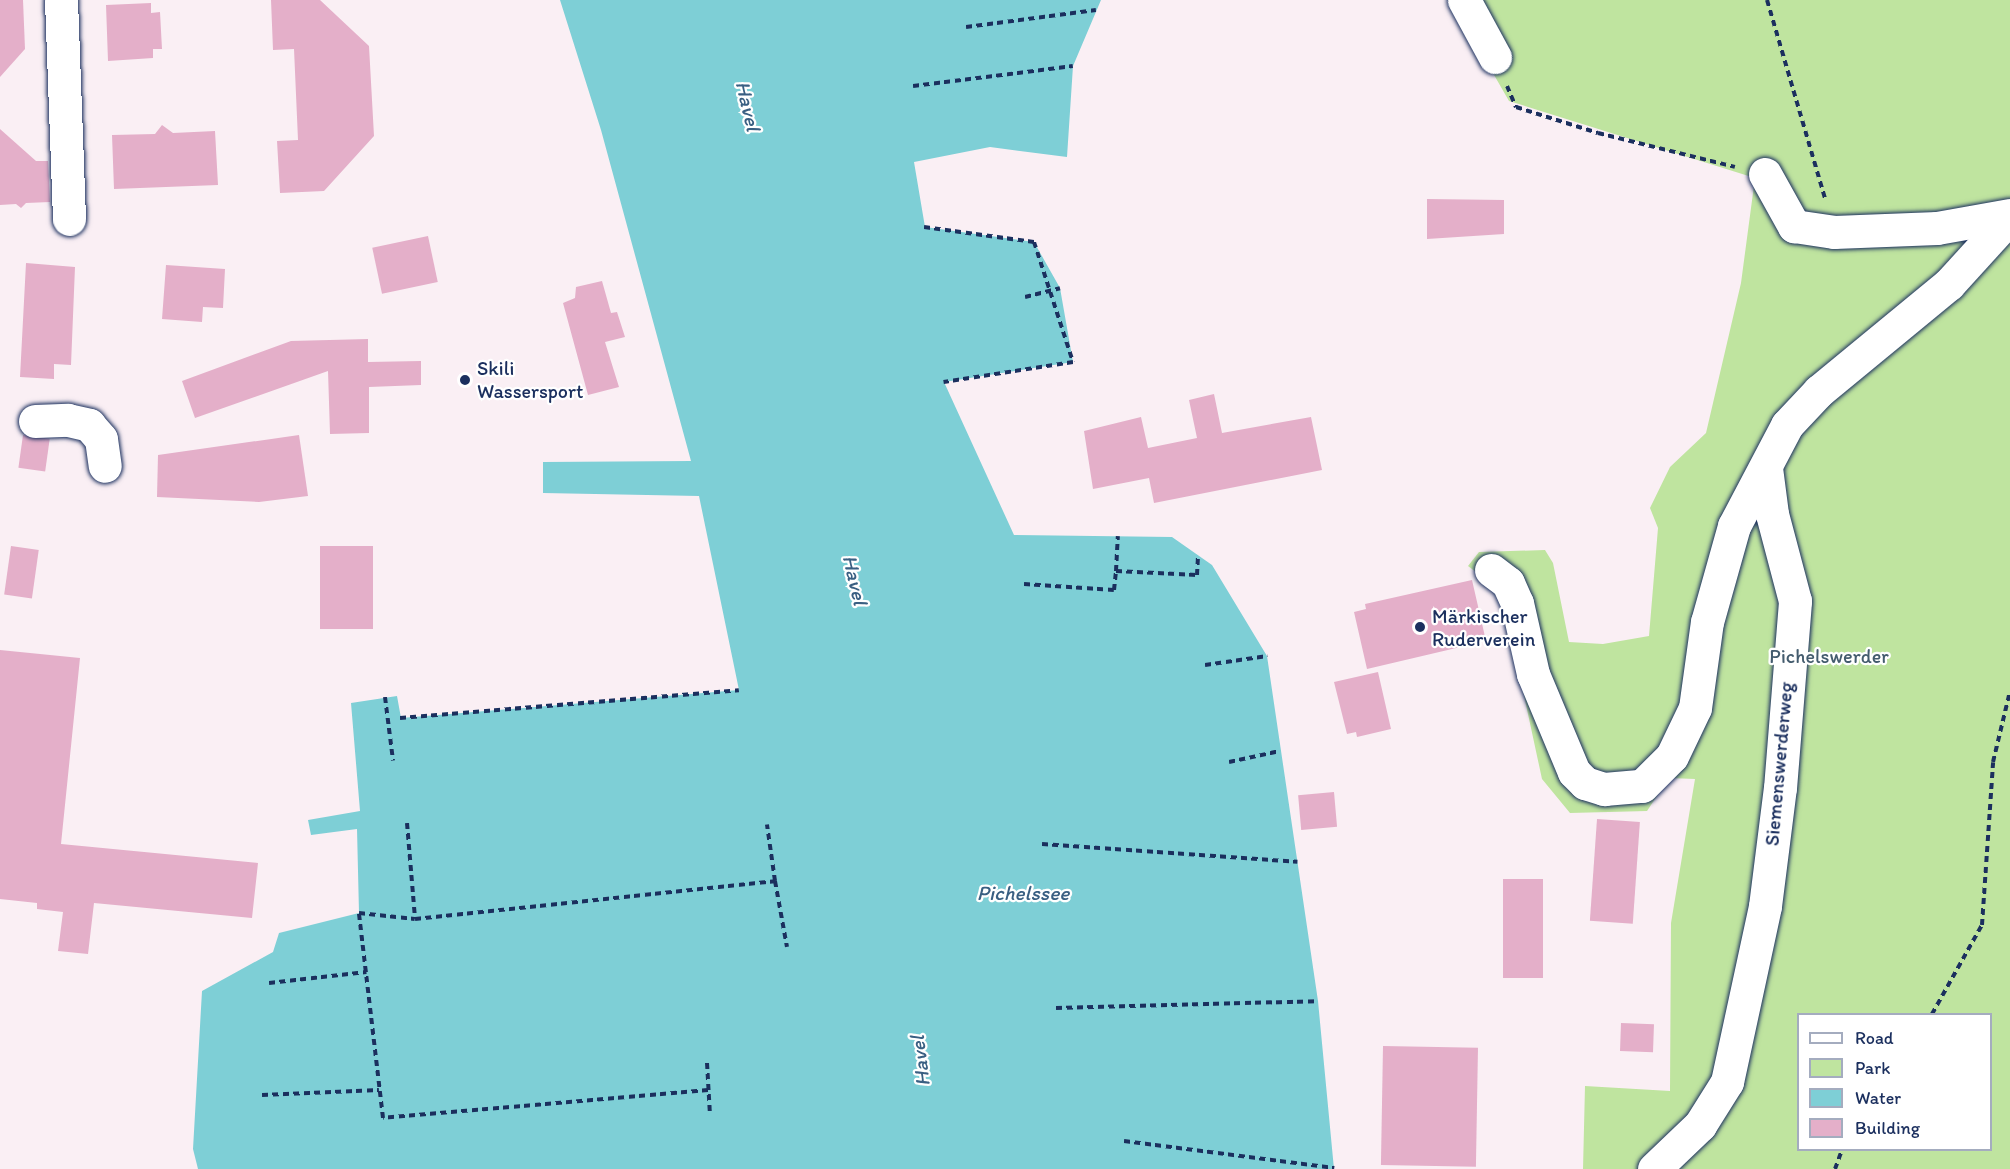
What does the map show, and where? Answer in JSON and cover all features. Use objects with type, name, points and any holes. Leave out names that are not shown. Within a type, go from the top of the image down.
[{"type":"street","points":[[61,0],[69,219]]},
{"type":"street","points":[[1464,0],[1495,57]]},
{"type":"street","points":[[1765,174],[1794,226],[1834,232],[1937,228],[2010,216]]},
{"type":"street","points":[[1491,570],[1508,583],[1517,603],[1533,674],[1574,772],[1585,783],[1604,789],[1642,786],[1672,756],[1695,708],[1707,622],[1734,526],[1787,425],[1819,391],[1949,284],[2010,216]]},
{"type":"street","points":[[35,421],[68,420],[89,425],[101,440],[105,466]]},
{"type":"street","name":"Siemenswerderweg","points":[[1654,1169],[1700,1125],[1727,1082],[1765,906],[1780,788],[1795,601],[1772,514],[1766,468]]},
{"type":"path","points":[[1767,0],[1834,232]]},
{"type":"path","points":[[966,27],[1096,10]]},
{"type":"path","points":[[1495,57],[1516,107],[1643,146],[1765,174]]},
{"type":"path","points":[[913,86],[1073,66]]},
{"type":"path","points":[[924,227],[1034,242],[1073,362],[944,382]]},
{"type":"path","points":[[1025,297],[1060,288]]},
{"type":"path","points":[[1024,584],[1114,590],[1118,536]]},
{"type":"path","points":[[1116,571],[1197,575],[1198,556]]},
{"type":"path","points":[[1205,665],[1267,656]]},
{"type":"path","points":[[400,718],[739,690]]},
{"type":"path","points":[[1933,1013],[1982,925],[1994,762],[2010,691]]},
{"type":"path","points":[[385,697],[393,760]]},
{"type":"path","points":[[1229,762],[1280,751]]},
{"type":"path","points":[[406,823],[415,920]]},
{"type":"path","points":[[767,825],[787,947]]},
{"type":"path","points":[[1042,844],[1297,862]]},
{"type":"path","points":[[708,1090],[382,1118],[360,913],[415,920],[775,881]]},
{"type":"path","points":[[269,983],[366,972]]},
{"type":"path","points":[[1056,1008],[1318,1001]]},
{"type":"path","points":[[707,1063],[710,1115]]},
{"type":"path","points":[[262,1095],[379,1090]]},
{"type":"path","points":[[1124,1141],[1334,1168]]},
{"type":"path","points":[[1835,1169],[1841,1151]]},
{"type":"green space","name":"Pichelswerder","points":[[1451,0],[2010,0],[2010,1169],[1583,1169],[1585,1086],[1670,1091],[1671,923],[1695,779],[1669,778],[1647,811],[1570,813],[1542,779],[1509,626],[1497,597],[1484,578],[1468,566],[1479,552],[1545,550],[1553,563],[1569,642],[1603,644],[1649,636],[1658,528],[1650,508],[1670,467],[1706,433],[1741,283],[1755,178],[1509,101]]},
{"type":"water","name":"Pichelssee","points":[[560,0],[1101,0],[1073,66],[1067,157],[990,147],[914,162],[925,227],[1034,242],[1060,288],[1073,362],[944,382],[1014,535],[1172,537],[1212,565],[1267,656],[1318,1001],[1334,1169],[198,1169],[193,1149],[202,991],[273,952],[279,933],[359,913],[357,829],[311,835],[308,820],[360,811],[351,703],[397,696],[401,718],[739,690],[699,496],[543,493],[543,462],[691,461],[601,130]]},
{"type":"building","points":[[0,0],[23,0],[25,49],[0,77]]},
{"type":"building","points":[[271,0],[320,0],[369,46],[374,136],[324,191],[280,193],[277,141],[298,140],[294,49],[273,50]]},
{"type":"building","points":[[151,3],[151,13],[160,12],[162,49],[153,49],[153,58],[108,61],[106,5]]},
{"type":"building","points":[[162,125],[173,133],[215,131],[218,185],[114,189],[112,135],[155,134]]},
{"type":"building","points":[[0,129],[36,161],[48,161],[50,202],[26,203],[21,208],[16,204],[0,205]]},
{"type":"building","points":[[1427,199],[1504,200],[1504,234],[1427,239]]},
{"type":"building","points":[[428,236],[438,282],[382,294],[372,248]]},
{"type":"building","points":[[26,263],[75,267],[71,365],[54,364],[54,379],[20,377]]},
{"type":"building","points":[[166,265],[225,269],[223,308],[203,307],[202,322],[162,319]]},
{"type":"building","points":[[602,281],[611,313],[617,312],[625,337],[605,342],[619,387],[588,395],[563,303],[575,298],[576,287]]},
{"type":"building","points":[[368,339],[368,362],[421,361],[421,385],[369,387],[369,433],[330,434],[328,371],[195,418],[182,381],[291,341]]},
{"type":"building","points":[[1214,394],[1222,433],[1311,417],[1322,470],[1154,503],[1149,478],[1093,489],[1084,431],[1141,417],[1148,448],[1197,438],[1189,400]]},
{"type":"building","points":[[23,435],[50,439],[45,471],[18,468]]},
{"type":"building","points":[[299,435],[308,496],[259,502],[157,497],[158,455]]},
{"type":"building","points":[[11,546],[39,550],[32,598],[4,595]]},
{"type":"building","points":[[320,546],[373,546],[373,629],[320,629]]},
{"type":"building","name":"Märkischer Ruderverein","points":[[1472,580],[1486,641],[1367,669],[1354,612],[1366,609],[1365,604]]},
{"type":"building","points":[[0,650],[80,658],[61,844],[258,863],[252,918],[94,903],[88,954],[58,951],[63,912],[37,909],[37,903],[0,899]]},
{"type":"building","points":[[1378,672],[1391,729],[1357,737],[1356,732],[1347,734],[1334,682]]},
{"type":"building","points":[[1334,792],[1337,827],[1301,830],[1298,795]]},
{"type":"building","points":[[1597,819],[1640,822],[1633,924],[1590,921]]},
{"type":"building","points":[[1503,879],[1543,879],[1543,978],[1503,978]]},
{"type":"building","points":[[1621,1023],[1654,1024],[1653,1052],[1620,1051]]},
{"type":"building","points":[[1383,1046],[1478,1048],[1476,1167],[1381,1165]]},
{"type":"place","name":"Skili Wassersport","points":[[465,380]]},
{"type":"place","name":"Märkischer Ruderverein","points":[[1420,627]]},
{"type":"water label","name":"Havel","points":[[748,106]]},
{"type":"water label","name":"Havel","points":[[855,580]]},
{"type":"water label","name":"Havel","points":[[920,1061]]}]
